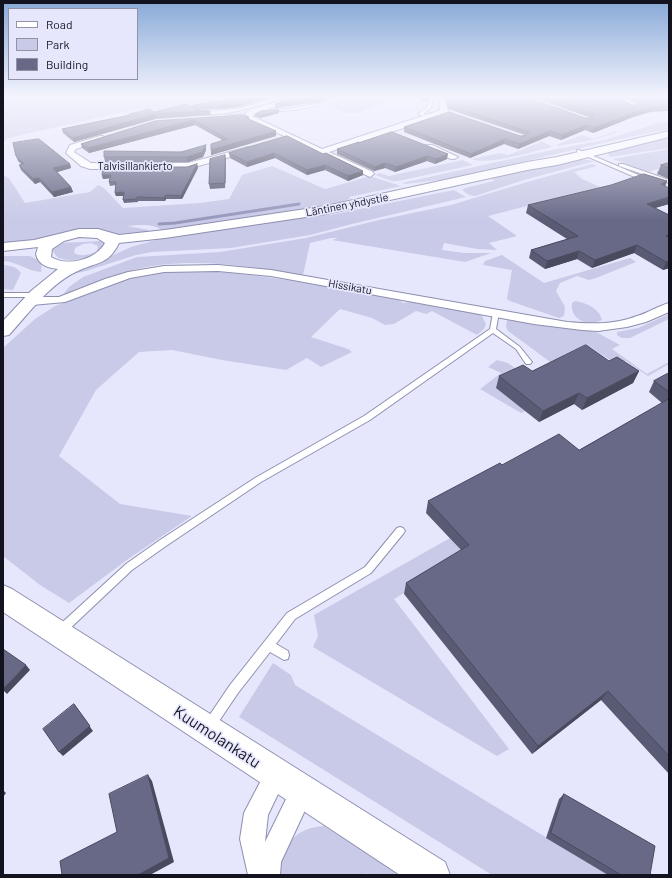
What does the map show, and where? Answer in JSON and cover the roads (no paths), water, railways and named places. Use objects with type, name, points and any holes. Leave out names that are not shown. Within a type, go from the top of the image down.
[{"type":"main road","name":"Läntinen yhdystie","points":[[58,238],[72,234],[88,233],[118,239],[165,234],[326,210],[648,138]]},
{"type":"main road","name":"Läntinen yhdystie","points":[[77,265],[165,234]]},
{"type":"main road","points":[[103,256],[110,249],[112,244],[107,237]]},
{"type":"main road","points":[[3,247],[34,244],[58,238]]},
{"type":"main road","points":[[37,295],[45,258],[45,248],[58,238]]},
{"type":"main road","points":[[3,253],[25,253],[45,258],[60,265],[77,265]]},
{"type":"main road","points":[[3,331],[37,295],[62,272],[77,265]]},
{"type":"main road","name":"Kuumolankatu","points":[[3,597],[432,875]]},
{"type":"street","name":"Talvisillankierto","points":[[100,138],[76,146],[71,149],[70,153],[84,164],[90,166],[178,167],[196,165],[253,147]]},
{"type":"street","points":[[275,141],[283,138]]},
{"type":"street","points":[[293,138],[370,174]]},
{"type":"street","points":[[323,151],[363,138]]},
{"type":"street","points":[[424,145],[454,157]]},
{"type":"street","name":"Hissikatu","points":[[37,295],[52,302],[61,300],[109,281],[146,271],[176,268],[212,268],[237,269],[295,277],[564,324],[607,327],[639,320],[669,307]]},
{"type":"street","points":[[261,875],[252,839],[256,813],[289,783]]},
{"type":"street","points":[[267,875],[269,861],[289,783]]},
{"type":"lane","points":[[587,152],[669,182]]},
{"type":"lane","points":[[587,152],[631,175],[658,184]]},
{"type":"lane","points":[[3,295],[37,295]]},
{"type":"lane","points":[[58,633],[129,567],[169,539],[258,480],[367,418],[493,330],[496,313]]},
{"type":"lane","points":[[493,330],[518,348],[528,362]]},
{"type":"lane","points":[[207,730],[234,689],[291,616],[368,570],[400,531]]},
{"type":"lane","points":[[268,645],[284,655]]},
{"type":"waterway","points":[[159,224],[175,223],[299,204]]}]
